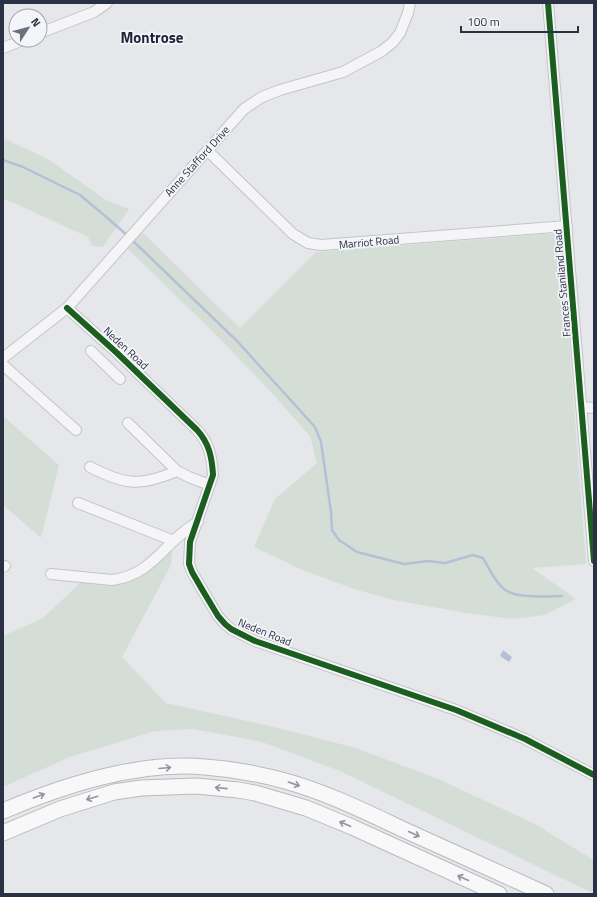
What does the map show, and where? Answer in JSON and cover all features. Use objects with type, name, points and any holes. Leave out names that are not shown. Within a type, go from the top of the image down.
[{"type":"highway","points":[[3,811],[67,786],[131,771],[169,767],[204,767],[253,774],[286,781],[362,810],[546,894]]},
{"type":"highway","points":[[3,833],[60,809],[114,792],[141,788],[196,786],[238,790],[255,793],[306,808],[359,830],[499,894]]},
{"type":"street","points":[[48,30],[94,12],[107,3]]},
{"type":"street","name":"Anne Stafford Drive","points":[[3,358],[67,308],[244,109],[262,97],[343,72],[382,51],[400,34],[410,3]]},
{"type":"street","name":"Frances Staniland Road","points":[[548,3],[582,406],[590,466],[594,561]]},
{"type":"street","name":"Marriot Road","points":[[208,151],[293,234],[308,243],[321,246],[567,226]]},
{"type":"street","name":"Neden Road","points":[[67,308],[117,352],[204,439],[208,445],[212,465],[212,475],[198,522],[190,542],[189,564],[203,592],[218,616],[231,629],[255,641],[456,710],[525,739],[594,775]]},
{"type":"street","points":[[91,350],[120,379]]},
{"type":"street","points":[[108,366],[117,352]]},
{"type":"street","points":[[3,365],[76,430]]},
{"type":"street","points":[[582,406],[594,408]]},
{"type":"street","points":[[128,423],[177,471],[210,485]]},
{"type":"street","points":[[90,467],[118,480],[136,482],[154,479],[177,471]]},
{"type":"street","points":[[78,503],[174,541]]},
{"type":"street","points":[[51,574],[95,579],[121,579],[141,571],[166,550],[186,529],[198,522]]},
{"type":"shaded area","points":[[3,138],[48,159],[106,200],[129,209],[103,247],[92,246],[88,237],[3,199]]},
{"type":"shaded area","points":[[140,230],[240,328],[316,252],[561,233],[586,564],[532,568],[576,599],[545,615],[512,619],[467,613],[393,600],[354,589],[300,569],[254,547],[275,499],[317,463],[310,436],[270,391],[219,338],[126,247]]},
{"type":"shaded area","points":[[3,416],[59,465],[41,538],[3,505]]},
{"type":"shaded area","points":[[173,542],[171,565],[122,657],[166,703],[270,726],[356,748],[438,779],[533,823],[594,860],[594,894],[340,771],[262,742],[193,729],[155,731],[70,757],[3,787],[3,636],[43,618],[82,581],[134,571]]},
{"type":"water","points":[[503,650],[512,657],[509,662],[500,656]]},
{"type":"waterway","points":[[3,160],[23,167],[80,195],[128,236]]},
{"type":"waterway","points":[[131,239],[237,341],[315,427],[321,442],[331,512],[332,530],[339,540],[357,552],[404,564],[428,561],[445,563],[473,555],[483,558],[498,583],[509,592],[524,596],[562,596]]},
{"type":"cycle path","points":[[548,3],[594,561]]},
{"type":"cycle path","points":[[67,308],[117,353],[197,430],[207,445],[211,456],[213,475],[190,542],[189,564],[203,591],[218,616],[225,624],[231,629],[255,641],[456,710],[525,739],[594,775]]},
{"type":"district","name":"Montrose","points":[[152,37]]}]
